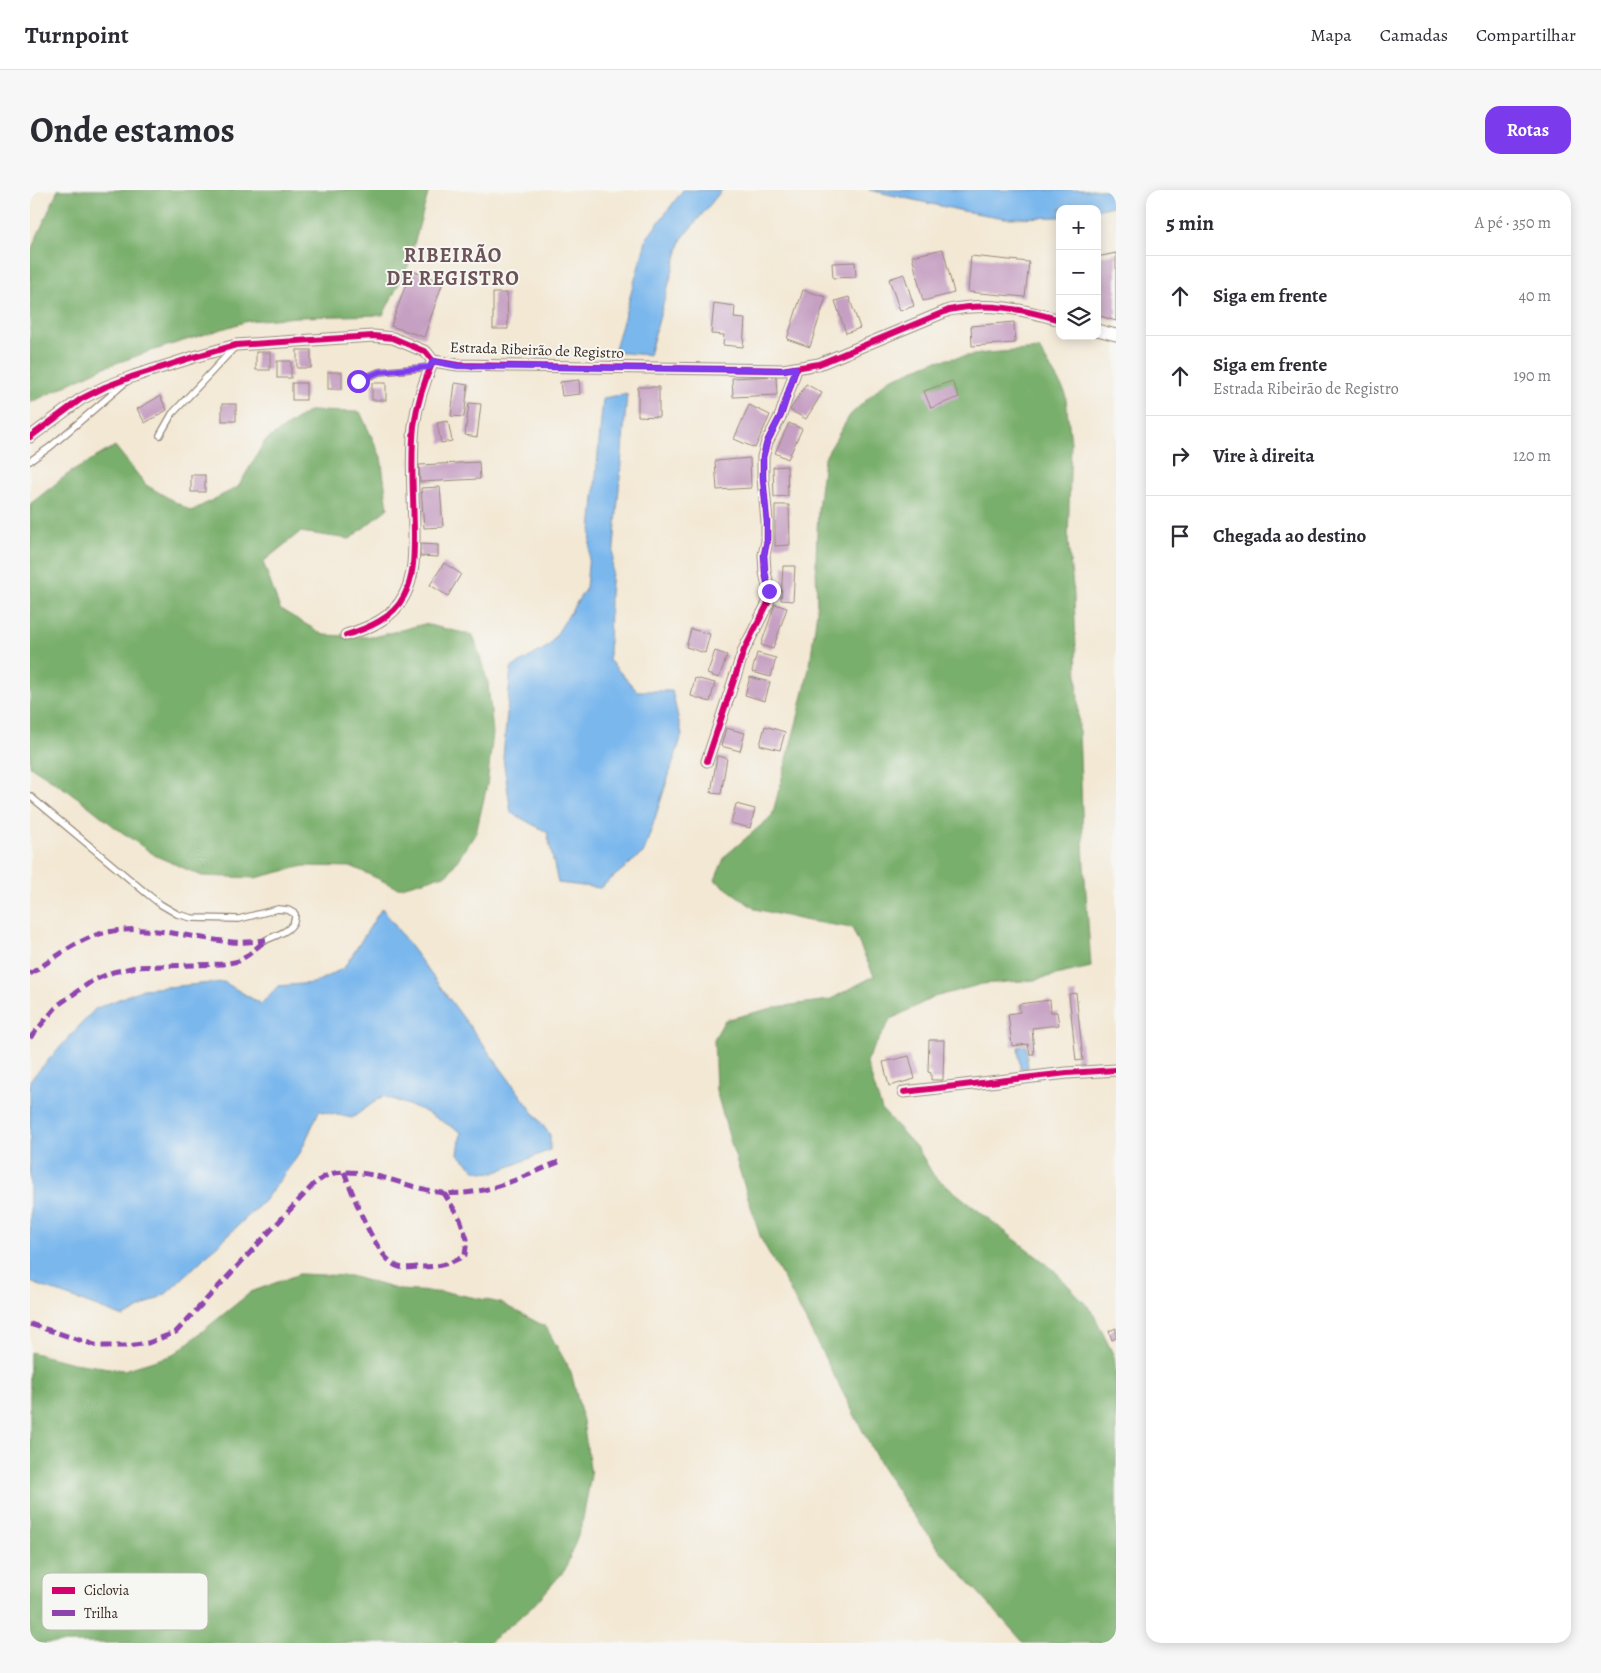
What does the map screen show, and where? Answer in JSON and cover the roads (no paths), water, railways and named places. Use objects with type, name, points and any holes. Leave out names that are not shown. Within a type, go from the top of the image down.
[{"type":"street","name":"Estrada Ribeirão de Registro","points":[[30,437],[81,399],[105,387],[134,376],[236,345],[373,336],[393,338],[408,343],[426,352],[432,364],[458,366],[783,370],[819,364],[949,310],[967,306],[1006,307],[1056,319]]},
{"type":"street","points":[[1101,331],[1116,334]]},
{"type":"street","points":[[346,635],[367,629],[387,616],[404,597],[411,579],[414,553],[414,426],[421,391],[432,364]]},
{"type":"street","points":[[707,761],[744,650],[768,603],[769,591],[764,555],[767,541],[767,522],[763,457],[767,442],[781,415],[796,368]]},
{"type":"street","points":[[904,1092],[1116,1070]]},
{"type":"lane","points":[[160,435],[172,414],[236,345]]},
{"type":"lane","points":[[358,381],[379,372],[432,364]]},
{"type":"lane","points":[[30,461],[50,447],[134,376]]},
{"type":"lane","points":[[30,796],[145,892],[177,914],[192,918],[239,919],[278,909],[288,910],[295,914],[295,922],[290,928],[266,940]]},
{"type":"water","points":[[683,190],[722,190],[681,240],[649,355],[614,352],[647,238]]},
{"type":"water","points":[[869,190],[1116,190],[1116,205],[1101,209],[1101,205],[1056,205],[1056,217],[1005,218],[963,211]]},
{"type":"water","points":[[627,394],[610,594],[609,660],[637,691],[672,691],[682,735],[644,852],[600,888],[558,883],[547,832],[511,813],[503,758],[511,668],[549,646],[586,588],[603,398]]},
{"type":"water","points":[[382,908],[550,1135],[550,1150],[494,1173],[476,1171],[458,1154],[461,1132],[422,1110],[383,1096],[352,1118],[319,1111],[300,1153],[264,1201],[167,1293],[124,1317],[30,1282],[30,1080],[95,1009],[143,989],[224,982],[261,1004],[278,986],[314,983],[344,968]]},
{"type":"water","points":[[1026,1046],[1028,1068],[1020,1068],[1018,1047]]},
{"type":"district","name":"RIBEIRÃO DE REGISTRO","points":[[453,266]]}]
